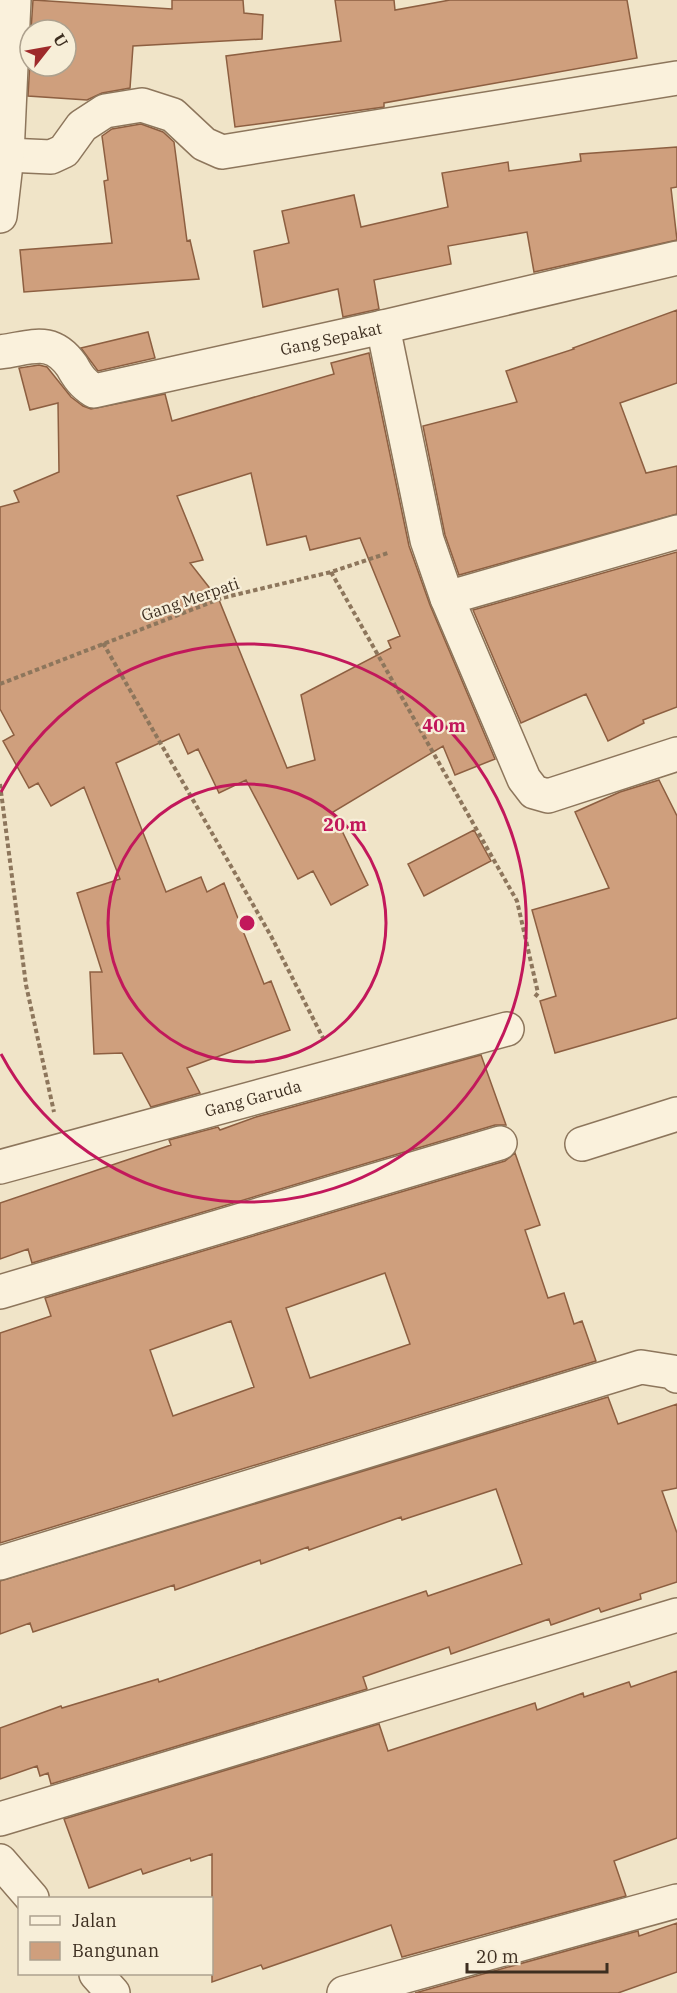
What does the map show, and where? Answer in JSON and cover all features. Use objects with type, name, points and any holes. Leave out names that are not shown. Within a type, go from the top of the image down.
[{"type":"street","points":[[0,216],[7,155],[14,0]]},
{"type":"street","points":[[7,155],[51,158],[64,151],[82,126],[105,111],[142,105],[173,115],[204,144],[222,152],[677,78]]},
{"type":"street","name":"Gang Sepakat","points":[[0,352],[49,345],[63,354],[83,384],[94,391],[383,327],[677,258]]},
{"type":"street","points":[[383,327],[427,540],[447,598],[524,779],[534,792],[548,796],[677,754]]},
{"type":"street","points":[[447,598],[677,532]]},
{"type":"street","name":"Gang Garuda","points":[[0,1167],[507,1029]]},
{"type":"street","points":[[582,1144],[677,1114]]},
{"type":"street","points":[[0,1292],[500,1143]]},
{"type":"street","points":[[0,1563],[641,1367],[674,1372],[677,1376]]},
{"type":"street","points":[[0,1819],[677,1615]]},
{"type":"street","points":[[0,1861],[30,1897]]},
{"type":"street","points":[[344,1993],[677,1901]]},
{"type":"street","points":[[97,1975],[113,1993]]},
{"type":"path","name":"Gang Merpati","points":[[0,684],[222,598],[331,572],[427,540]]},
{"type":"path","points":[[331,572],[517,901],[538,993],[507,1029]]},
{"type":"path","points":[[103,643],[271,936],[341,1074]]},
{"type":"path","points":[[0,784],[26,986],[62,1150]]},
{"type":"building","points":[[33,0],[172,9],[172,0],[243,0],[244,13],[263,15],[262,39],[133,46],[130,88],[102,93],[87,100],[28,96],[29,78],[78,78],[78,18],[32,18]]},
{"type":"building","points":[[335,0],[394,0],[395,10],[450,0],[627,0],[637,58],[384,103],[384,107],[235,127],[226,56],[341,41]]},
{"type":"building","points":[[141,124],[163,132],[174,142],[187,241],[190,240],[199,279],[24,292],[20,250],[112,243],[104,181],[108,180],[102,136],[112,129]]},
{"type":"building","points":[[677,147],[677,187],[671,188],[677,240],[534,272],[527,232],[448,246],[451,264],[374,280],[379,309],[343,317],[338,289],[263,307],[254,251],[289,243],[282,211],[354,195],[361,227],[448,207],[442,173],[508,162],[509,171],[581,161],[580,154]]},
{"type":"building","points":[[677,310],[677,383],[620,403],[646,473],[677,466],[677,514],[459,575],[445,535],[423,426],[517,402],[506,371],[574,349]]},
{"type":"building","points":[[148,332],[155,358],[98,371],[81,348]]},
{"type":"building","points":[[369,353],[409,546],[430,605],[495,759],[455,775],[443,746],[333,812],[368,885],[331,905],[313,871],[298,879],[246,780],[219,793],[198,749],[188,754],[179,734],[116,763],[166,892],[201,877],[207,892],[224,883],[264,984],[271,981],[290,1030],[187,1068],[200,1093],[151,1107],[122,1053],[94,1054],[90,972],[102,972],[77,893],[120,879],[84,787],[51,806],[38,783],[29,788],[3,741],[14,735],[0,709],[0,507],[19,502],[14,491],[59,472],[58,403],[30,410],[19,368],[39,365],[47,367],[71,397],[91,409],[165,394],[172,421],[334,374],[331,363]],"holes":[[[251,473],[267,545],[306,536],[310,550],[360,538],[400,636],[388,641],[391,648],[301,695],[315,760],[287,768],[219,600],[190,563],[203,560],[177,496]]]},
{"type":"building","points":[[677,552],[677,707],[643,720],[644,723],[608,741],[586,694],[521,723],[473,610]]},
{"type":"building","points":[[659,780],[677,816],[677,1018],[555,1053],[540,1001],[556,996],[532,910],[609,888],[575,812],[620,792]]},
{"type":"building","points":[[474,830],[491,861],[424,896],[408,864]]},
{"type":"building","points":[[481,1055],[506,1125],[495,1125],[32,1263],[28,1249],[0,1259],[0,1203],[171,1145],[169,1140],[218,1127],[220,1130],[256,1117]]},
{"type":"building","points":[[515,1153],[540,1225],[525,1230],[548,1298],[564,1293],[574,1324],[582,1321],[596,1361],[0,1543],[0,1333],[51,1316],[45,1298],[505,1161]],"holes":[[[385,1273],[410,1344],[310,1378],[286,1308]],[[231,1321],[254,1387],[173,1416],[150,1350]]]},
{"type":"building","points":[[608,1397],[618,1424],[677,1404],[677,1488],[662,1491],[677,1533],[677,1582],[640,1594],[641,1599],[601,1612],[599,1608],[551,1625],[549,1619],[451,1654],[449,1647],[363,1677],[367,1689],[51,1784],[48,1773],[40,1776],[37,1766],[0,1779],[0,1728],[61,1706],[62,1708],[158,1679],[159,1682],[426,1591],[428,1596],[522,1564],[496,1489],[402,1520],[401,1517],[309,1550],[308,1547],[261,1564],[260,1560],[175,1590],[174,1585],[33,1632],[30,1623],[0,1634],[0,1581]]},
{"type":"building","points":[[677,1671],[677,1838],[614,1861],[626,1896],[402,1957],[391,1925],[263,1969],[261,1965],[212,1982],[212,1854],[191,1861],[190,1858],[143,1874],[141,1869],[89,1888],[64,1819],[379,1724],[388,1751],[535,1703],[537,1710],[583,1693],[584,1697],[629,1682],[631,1687]]},
{"type":"building","points":[[677,1923],[677,1972],[618,1993],[415,1993],[638,1931],[639,1936]]}]
